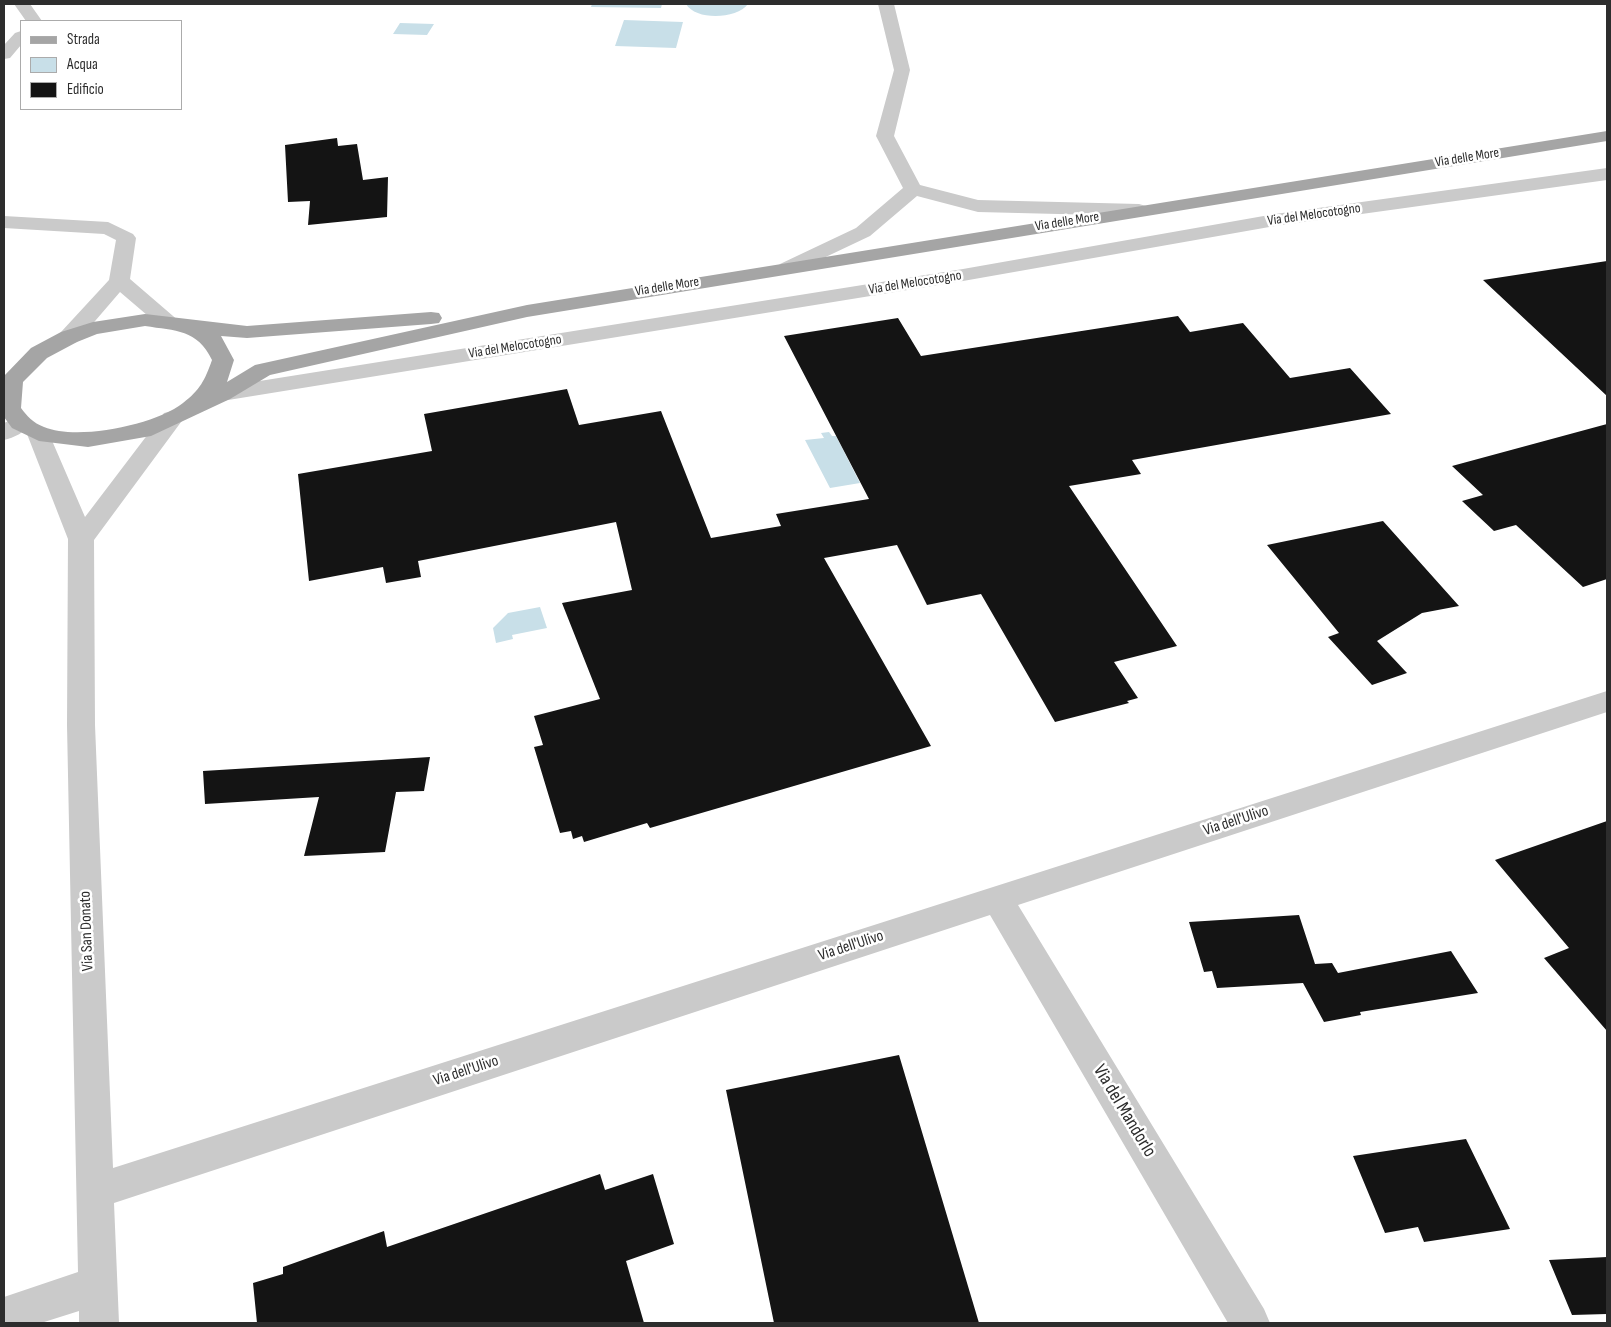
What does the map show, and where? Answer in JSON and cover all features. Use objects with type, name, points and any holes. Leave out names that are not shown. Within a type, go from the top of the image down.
[{"type":"main road","name":"Via delle More","points":[[527,311],[1139,210],[1607,136]]},
{"type":"main road","points":[[39,353],[12,381],[15,421],[88,440],[143,431],[222,394],[264,370],[527,311]]},
{"type":"main road","points":[[4,367],[39,353],[69,337],[120,322],[145,320],[247,332],[527,311]]},
{"type":"main road","points":[[179,324],[213,340],[223,360],[216,384],[182,413]]},
{"type":"street","points":[[22,4],[33,20]]},
{"type":"street","points":[[886,4],[902,70],[885,136],[913,189],[978,206],[1139,210]]},
{"type":"street","points":[[4,54],[20,37]]},
{"type":"street","name":"Via del Melocotogno","points":[[222,394],[954,277],[1275,220],[1607,174]]},
{"type":"street","points":[[787,268],[863,232],[913,189]]},
{"type":"street","points":[[4,222],[108,228],[126,238],[119,281],[69,337]]},
{"type":"street","points":[[119,281],[179,324]]},
{"type":"street","points":[[15,421],[81,539],[182,413]]},
{"type":"street","name":"Via San Donato","points":[[81,539],[81,725],[99,1323]]},
{"type":"street","name":"Via dell'Ulivo","points":[[95,1191],[1607,700]]},
{"type":"street","name":"Via del Mandorlo","points":[[997,898],[1250,1323]]},
{"type":"street","points":[[4,1316],[98,1285]]},
{"type":"water","points":[[592,4],[662,4],[661,8],[591,7]]},
{"type":"water","points":[[686,4],[748,4],[735,13],[717,16],[698,13]]},
{"type":"water","points":[[624,20],[683,22],[676,48],[615,46]]},
{"type":"water","points":[[400,23],[434,24],[427,35],[393,34]]},
{"type":"water","points":[[829,432],[832,436],[836,436],[860,483],[830,488],[805,440],[824,438],[821,433]]},
{"type":"water","points":[[540,607],[547,628],[512,635],[513,639],[496,643],[493,628],[508,613]]},
{"type":"building","points":[[337,138],[338,146],[357,144],[363,180],[388,177],[387,217],[308,225],[310,201],[288,202],[285,145]]},
{"type":"building","points":[[1607,261],[1607,396],[1483,280]]},
{"type":"building","points":[[1178,316],[1190,332],[1243,323],[1290,378],[1350,368],[1391,414],[1132,460],[1141,474],[1069,486],[1177,646],[1114,662],[1138,698],[1127,701],[1129,703],[1055,722],[981,594],[927,605],[897,545],[824,558],[931,746],[650,828],[647,823],[584,842],[582,836],[573,839],[571,831],[560,833],[534,747],[543,745],[534,716],[600,699],[562,603],[632,590],[616,522],[418,561],[421,577],[386,583],[383,567],[309,581],[298,474],[432,451],[424,414],[567,389],[579,425],[661,411],[711,538],[781,526],[776,514],[869,499],[784,336],[898,318],[921,356]]},
{"type":"building","points":[[1607,424],[1607,579],[1583,587],[1516,525],[1494,531],[1462,501],[1483,495],[1452,466]]},
{"type":"building","points":[[1383,521],[1459,606],[1422,613],[1377,641],[1407,673],[1372,685],[1328,637],[1339,633],[1267,545]]},
{"type":"building","points":[[430,757],[424,791],[396,792],[385,852],[304,856],[319,797],[205,804],[203,771]]},
{"type":"building","points":[[1607,821],[1607,1031],[1544,958],[1569,948],[1495,860]]},
{"type":"building","points":[[1299,915],[1315,964],[1332,963],[1338,973],[1451,951],[1478,993],[1360,1012],[1361,1015],[1324,1022],[1303,983],[1217,988],[1212,971],[1204,972],[1189,922]]},
{"type":"building","points":[[899,1055],[979,1323],[774,1323],[726,1090]]},
{"type":"building","points":[[1466,1139],[1510,1229],[1424,1242],[1418,1227],[1385,1233],[1353,1156]]},
{"type":"building","points":[[600,1174],[605,1190],[653,1174],[674,1244],[626,1261],[644,1323],[257,1323],[253,1283],[283,1274],[283,1267],[384,1231],[387,1247]]},
{"type":"building","points":[[1607,1257],[1607,1314],[1572,1315],[1549,1260]]}]
